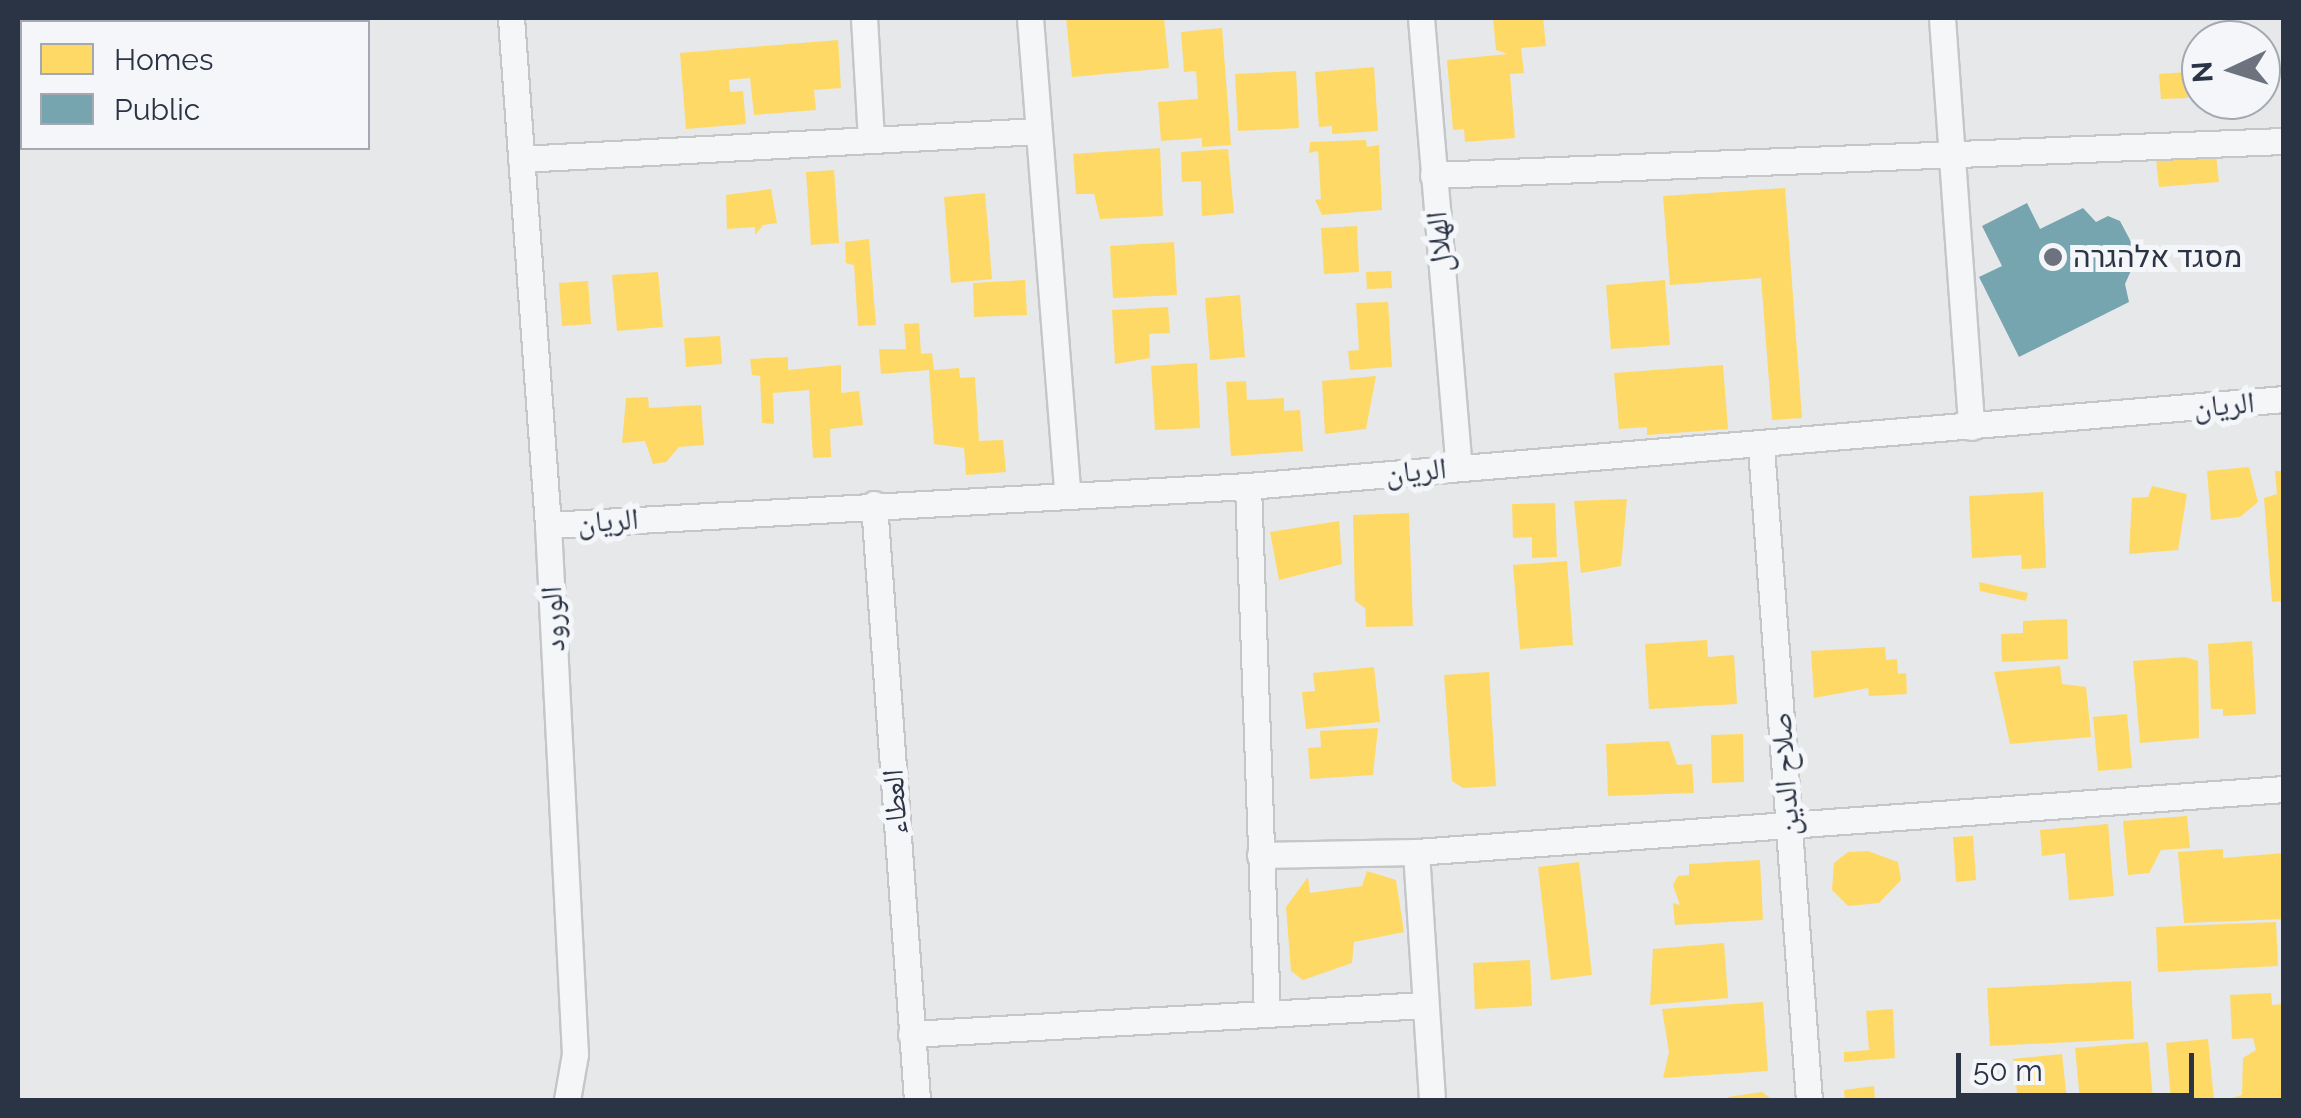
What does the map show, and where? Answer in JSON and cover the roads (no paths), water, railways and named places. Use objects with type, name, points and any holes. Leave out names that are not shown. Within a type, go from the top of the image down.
[{"type":"street","name":"الورود","points":[[510,18],[548,525],[575,1054],[567,1100]]},
{"type":"street","points":[[864,18],[871,138]]},
{"type":"street","points":[[1030,18],[1067,492]]},
{"type":"street","name":"الهلال","points":[[1421,18],[1459,467]]},
{"type":"street","points":[[1942,18],[1971,427]]},
{"type":"street","points":[[520,159],[1038,131]]},
{"type":"street","points":[[1433,176],[2284,141]]},
{"type":"street","name":"الريان","points":[[548,525],[1067,492],[1248,486],[1761,446],[2284,399]]},
{"type":"street","name":"صلاح الدين","points":[[1761,446],[1809,1100]]},
{"type":"street","points":[[1248,486],[1268,1014]]},
{"type":"street","name":"العطاء","points":[[874,504],[917,1100]]},
{"type":"street","points":[[1260,855],[1416,852],[2284,788]]},
{"type":"street","points":[[1416,852],[1432,1100]]},
{"type":"street","points":[[911,1034],[1425,1005]]},
{"type":"place","name":"מסגד אלהגרה","points":[[2053,257]]}]
